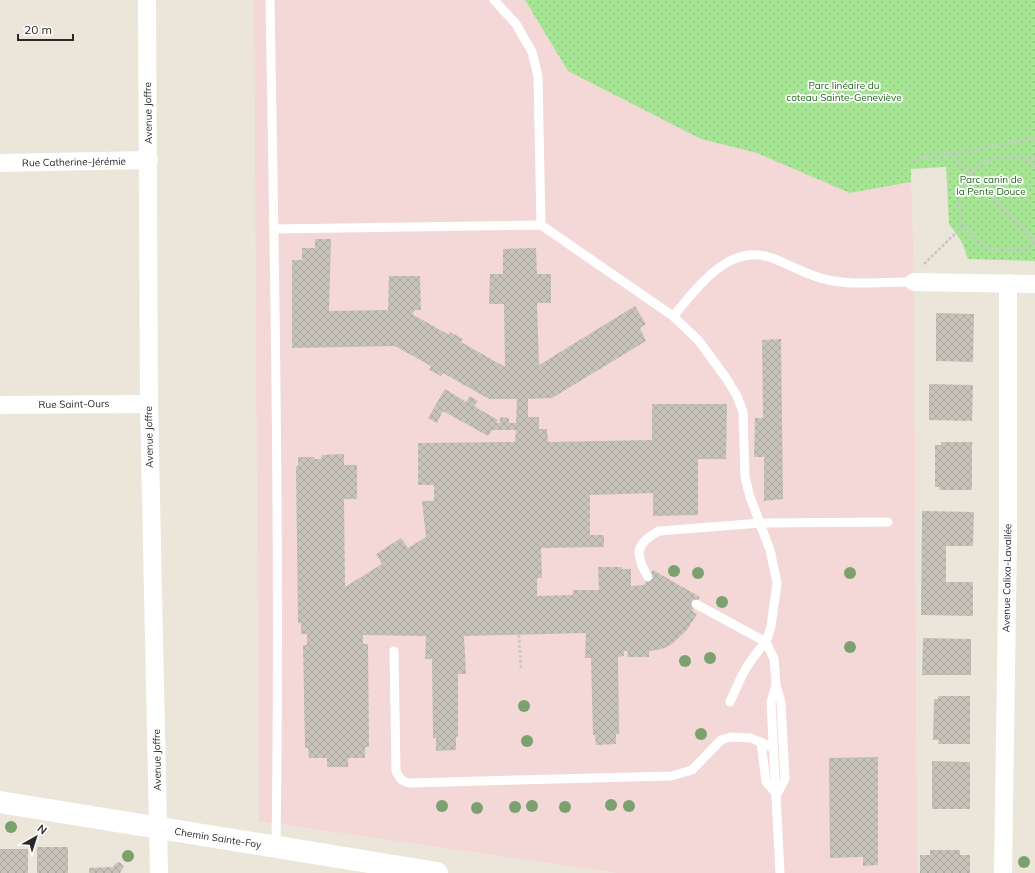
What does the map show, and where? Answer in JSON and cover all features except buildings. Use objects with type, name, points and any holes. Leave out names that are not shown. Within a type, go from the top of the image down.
[{"type":"main road","name":"Chemin Sainte-Foy","points":[[0,802],[434,873]]},
{"type":"street","name":"Avenue Joffre","points":[[147,0],[149,160],[149,404],[159,873]]},
{"type":"street","name":"Rue Catherine-Jérémie","points":[[0,163],[149,160]]},
{"type":"street","points":[[914,282],[1035,284]]},
{"type":"street","name":"Avenue Calixa-Lavallée","points":[[1003,873],[1008,536],[1008,283]]},
{"type":"street","name":"Rue Saint-Ours","points":[[0,405],[149,404]]},
{"type":"lane","points":[[270,0],[274,229],[277,743],[276,847]]},
{"type":"lane","points":[[494,0],[516,24],[529,46],[538,76],[541,225]]},
{"type":"lane","points":[[274,229],[541,225],[673,316],[699,341],[726,378],[737,396],[743,412],[745,477],[750,497],[774,563],[777,583],[771,627],[766,642],[752,656],[730,702]]},
{"type":"lane","points":[[673,316],[712,272],[725,263],[740,257],[756,255],[770,257],[829,281],[914,282]]},
{"type":"lane","points":[[648,577],[639,562],[639,553],[648,537],[659,531],[761,524],[888,522]]},
{"type":"lane","points":[[696,604],[766,642],[774,659],[776,684],[782,702],[785,779],[777,794]]},
{"type":"lane","points":[[394,651],[396,771],[398,777],[409,783],[671,776],[692,770],[721,740],[731,737],[742,736],[761,742],[773,748]]},
{"type":"lane","points":[[776,684],[771,702],[780,873]]},
{"type":"lane","points":[[761,742],[766,782],[777,794]]},
{"type":"path","points":[[914,160],[1035,138]]},
{"type":"path","points":[[950,153],[970,173],[1035,243],[1021,250],[1004,252],[988,248],[974,239],[964,226],[959,208],[961,189],[970,173],[982,162],[997,156],[1014,156],[1029,161],[1035,165]]},
{"type":"path","points":[[1029,161],[1035,156]]},
{"type":"path","points":[[914,282],[918,270],[964,226]]},
{"type":"path","points":[[519,635],[520,669]]},
{"type":"shaded area","points":[[254,0],[525,0],[568,71],[911,169],[914,282],[917,873],[618,873],[259,821]]},
{"type":"green space","name":"Parc linéaire du coteau Sainte-Geneviève","points":[[525,0],[1035,0],[1035,261],[968,259],[962,242],[949,224],[946,167],[911,169],[911,182],[850,193],[757,153],[701,139],[568,71]]},
{"type":"park label","name":"Parc canin de la Pente Douce","points":[[991,184]]}]
